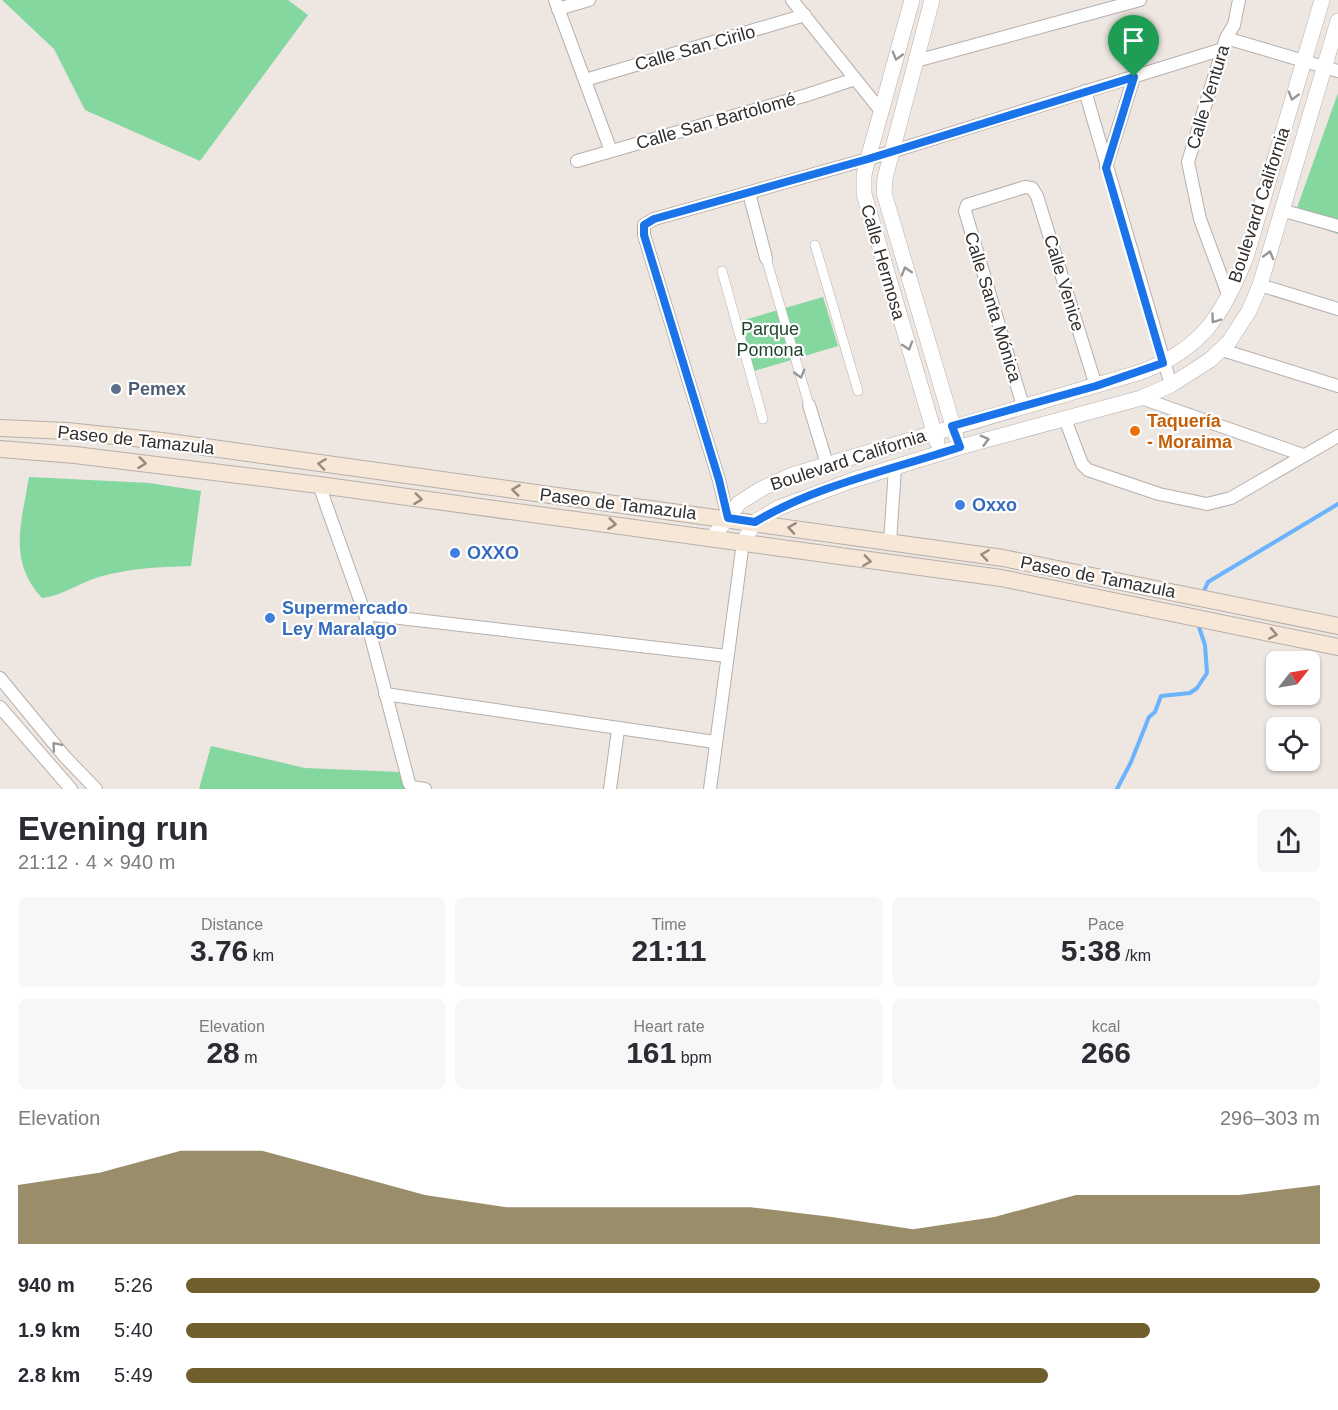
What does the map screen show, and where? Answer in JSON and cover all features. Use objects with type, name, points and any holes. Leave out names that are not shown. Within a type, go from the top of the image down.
[{"type":"main road","name":"Paseo de Tamazula","points":[[0,428],[140,438],[1003,558],[1338,626]]},
{"type":"main road","points":[[75,455],[125,447],[140,438]]},
{"type":"main road","name":"Paseo de Tamazula","points":[[0,449],[75,455],[318,485],[1001,578],[1338,647]]},
{"type":"main road","points":[[378,494],[380,473]]},
{"type":"street","points":[[589,0],[557,4],[611,152]]},
{"type":"street","name":"Calle Hermosa","points":[[912,0],[864,176],[866,205],[941,453]]},
{"type":"street","name":"Calle Hermosa","points":[[932,0],[885,178],[884,193],[960,447]]},
{"type":"street","points":[[916,61],[1140,0]]},
{"type":"street","name":"Calle Ventura","points":[[1229,297],[1200,219],[1190,183],[1188,162],[1225,44],[1234,25],[1239,0]]},
{"type":"street","name":"Boulevard California","points":[[713,537],[739,503],[761,489],[792,475],[952,426],[1096,386],[1163,363],[1179,354],[1206,331],[1229,297],[1246,257],[1322,0]]},
{"type":"street","points":[[796,1],[881,111]]},
{"type":"street","name":"Calle San Cirilo","points":[[585,80],[805,15]]},
{"type":"street","name":"Boulevard California","points":[[743,542],[755,522],[778,508],[960,447],[1141,398],[1189,376],[1222,350],[1241,326],[1260,285],[1281,210],[1331,69],[1338,21]]},
{"type":"street","points":[[728,518],[719,480],[644,235],[644,225],[654,219],[868,159],[1134,77],[1225,44],[1331,69]]},
{"type":"street","points":[[1106,168],[1134,77]]},
{"type":"street","name":"Calle San Bartolomé","points":[[577,161],[855,79]]},
{"type":"street","points":[[1084,91],[1171,385]]},
{"type":"street","name":"Calle Venice","points":[[965,208],[1025,187],[1032,188],[1037,196],[1096,386]]},
{"type":"street","points":[[748,194],[826,464]]},
{"type":"street","name":"Calle Santa Mónica","points":[[965,208],[1023,406]]},
{"type":"street","points":[[1281,210],[1338,226]]},
{"type":"street","points":[[815,245],[858,391]]},
{"type":"street","points":[[722,271],[763,419]]},
{"type":"street","points":[[1260,285],[1338,309]]},
{"type":"street","points":[[1222,350],[1338,386]]},
{"type":"street","points":[[1141,398],[1303,455]]},
{"type":"street","points":[[1065,419],[1082,464],[1088,470],[1193,503],[1216,503],[1231,498],[1338,436]]},
{"type":"street","points":[[890,542],[895,468]]},
{"type":"street","points":[[318,485],[365,614],[409,783],[412,787],[425,789]]},
{"type":"street","points":[[710,789],[743,542]]},
{"type":"street","points":[[365,614],[727,656]]},
{"type":"street","points":[[0,678],[4,689],[96,789]]},
{"type":"street","points":[[385,694],[618,730],[715,742]]},
{"type":"street","points":[[0,707],[71,789]]},
{"type":"street","points":[[610,789],[618,730]]},
{"type":"green space","points":[[2,0],[288,0],[308,15],[200,161],[85,110],[54,49]]},
{"type":"green space","points":[[1338,93],[1338,234],[1293,219]]},
{"type":"green space","name":"Parque Pomona","points":[[823,297],[838,346],[751,372],[737,322]]},
{"type":"green space","points":[[29,477],[149,483],[201,491],[191,566],[145,568],[111,574],[57,595],[42,598],[24,570],[21,555],[21,525]]},
{"type":"green space","points":[[211,746],[305,768],[400,772],[406,789],[199,789]]},
{"type":"waterway","points":[[1203,593],[1208,582],[1338,504]]},
{"type":"waterway","points":[[1117,789],[1131,762],[1149,717],[1155,712],[1161,696],[1190,693],[1197,688],[1207,673],[1205,645],[1198,624]]},
{"type":"place","name":"Pemex","points":[[116,389]]},
{"type":"place","name":"Taquería - Moraima","points":[[1135,431]]},
{"type":"place","name":"Oxxo","points":[[960,505]]},
{"type":"place","name":"OXXO","points":[[455,553]]},
{"type":"place","name":"Supermercado Ley Maralago","points":[[270,618]]},
{"type":"route","points":[[1134,77],[1106,168],[1163,363],[1096,386],[952,426],[960,447],[853,480],[778,508],[755,522],[728,518],[719,480],[644,235],[644,225],[654,219],[868,159],[1134,77]]}]
